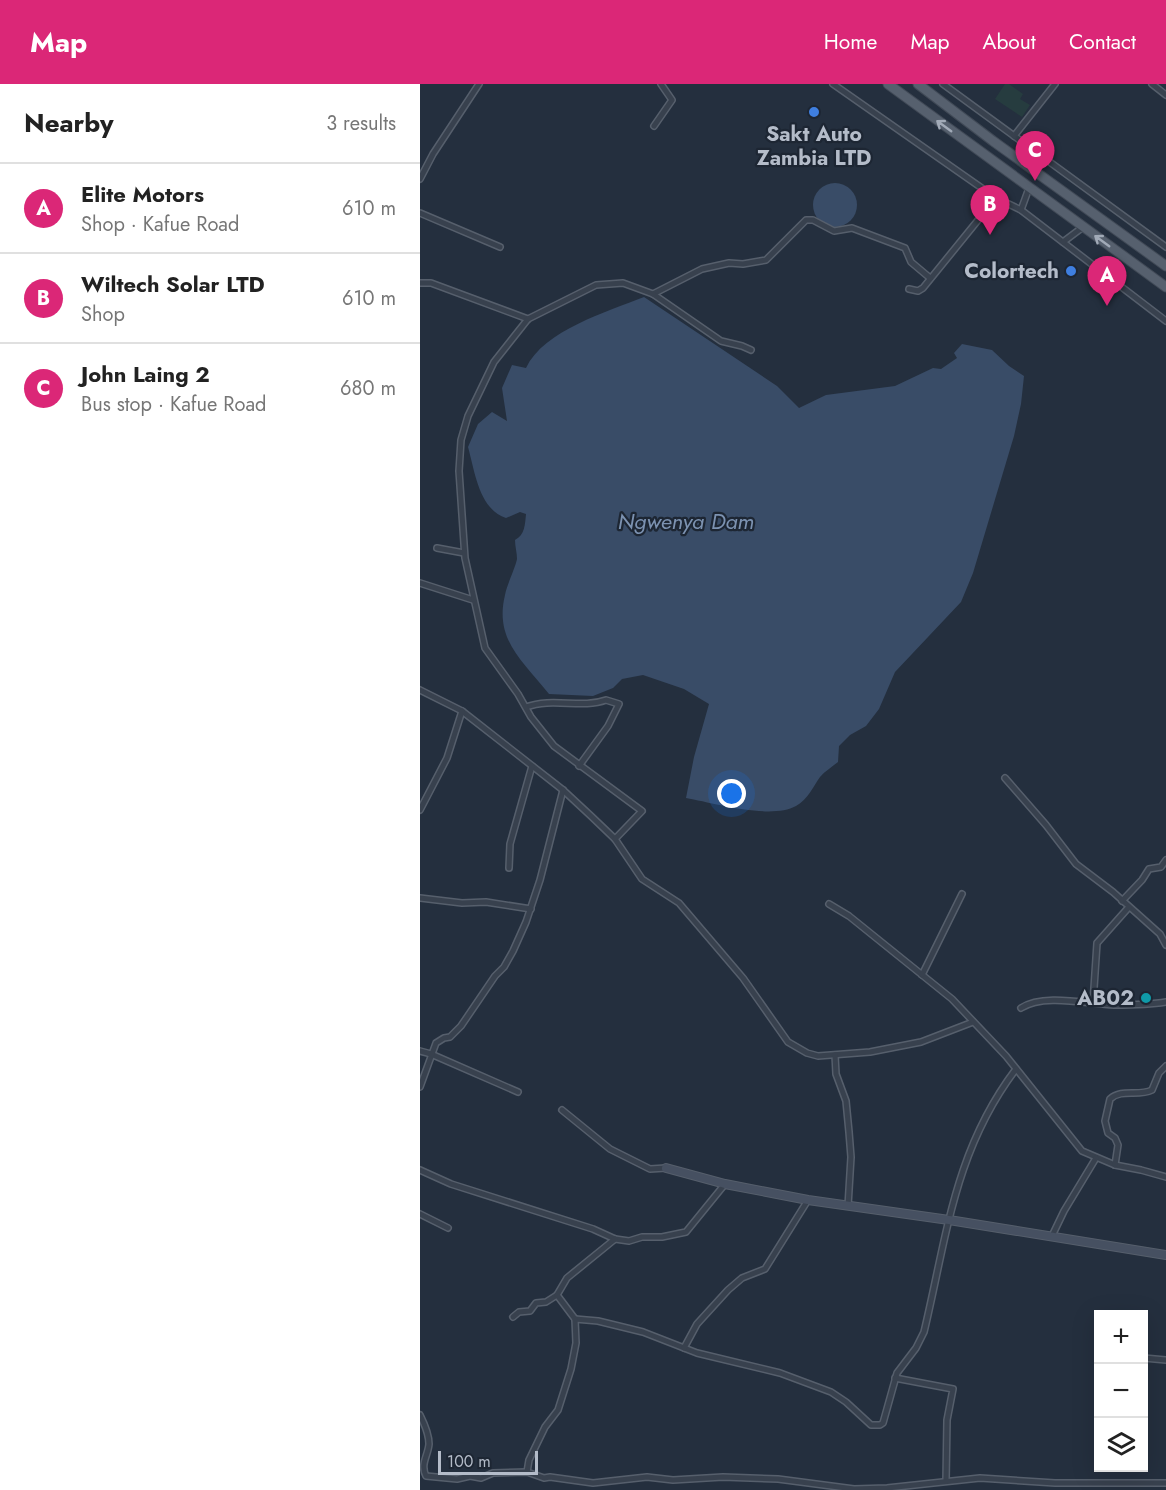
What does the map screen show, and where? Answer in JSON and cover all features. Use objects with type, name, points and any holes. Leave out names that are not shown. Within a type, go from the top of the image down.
[{"type":"main road","points":[[888,84],[1166,287]]},
{"type":"main road","points":[[918,84],[1166,266]]},
{"type":"street","points":[[420,180],[433,154],[479,84]]},
{"type":"street","points":[[654,126],[672,100],[661,84]]},
{"type":"street","points":[[834,84],[996,198],[1021,210],[1166,321]]},
{"type":"street","points":[[943,84],[1166,247]]},
{"type":"street","points":[[1014,136],[1055,84]]},
{"type":"street","points":[[1152,84],[1166,95]]},
{"type":"street","points":[[993,141],[1002,128]]},
{"type":"street","points":[[1021,210],[1029,188]]},
{"type":"street","points":[[909,289],[918,291],[923,288],[996,198]]},
{"type":"street","points":[[420,213],[500,247]]},
{"type":"street","points":[[653,294],[702,269],[729,263],[743,264],[766,260],[806,220],[813,220],[834,231],[852,228],[905,248],[911,262],[930,278]]},
{"type":"street","points":[[1063,242],[1083,228]]},
{"type":"street","points":[[420,283],[431,284],[469,296],[528,318]]},
{"type":"street","points":[[615,839],[642,811],[554,746],[531,717],[500,666],[485,648],[464,553],[459,471],[461,440],[468,416],[494,362],[528,318],[596,285],[623,283],[653,294],[721,341],[751,350]]},
{"type":"street","points":[[437,548],[464,553]]},
{"type":"street","points":[[420,583],[473,600]]},
{"type":"street","points":[[420,690],[462,711],[564,790],[615,839],[642,879],[679,903],[729,961],[789,1042],[807,1053],[818,1056],[870,1052],[921,1042],[973,1022]]},
{"type":"street","points":[[526,707],[550,702],[595,704],[606,700],[619,704],[608,726],[579,766]]},
{"type":"street","points":[[420,810],[447,758],[462,711]]},
{"type":"street","points":[[509,868],[510,844],[532,766]]},
{"type":"street","points":[[1005,778],[1076,864],[1160,934],[1166,945]]},
{"type":"street","points":[[420,1087],[436,1043],[450,1037],[461,1026],[495,976],[504,968],[531,909],[564,790]]},
{"type":"street","points":[[1122,900],[1142,880],[1149,869],[1161,867],[1166,860]]},
{"type":"street","points":[[922,975],[962,894]]},
{"type":"street","points":[[420,898],[462,903],[486,902],[531,909]]},
{"type":"street","points":[[829,904],[849,916],[952,999],[995,1043],[1082,1151],[1116,1165],[1166,1178]]},
{"type":"street","points":[[1093,1004],[1097,943],[1129,907]]},
{"type":"street","points":[[1021,1008],[1036,1001],[1142,1005],[1166,1002]]},
{"type":"street","points":[[420,1051],[518,1092]]},
{"type":"street","points":[[835,1055],[836,1074],[846,1101],[849,1132],[851,1157],[848,1206]]},
{"type":"street","points":[[1116,1165],[1118,1145],[1115,1138],[1108,1133],[1105,1121],[1110,1099],[1118,1094],[1152,1090],[1159,1073],[1166,1066]]},
{"type":"street","points":[[575,1319],[598,1321],[643,1332],[723,1360],[780,1373],[831,1392],[858,1412],[868,1423],[875,1426],[883,1423],[895,1378],[924,1332],[949,1220],[971,1144],[1000,1091],[1016,1069]]},
{"type":"street","points":[[562,1110],[610,1149],[650,1169],[666,1168],[725,1184],[808,1200],[1166,1255]]},
{"type":"street","points":[[1052,1236],[1064,1211],[1096,1158]]},
{"type":"street","points":[[420,1170],[451,1184],[593,1229],[615,1239],[629,1241],[642,1237],[662,1237],[686,1232],[725,1184]]},
{"type":"street","points":[[684,1348],[697,1324],[720,1298],[742,1278],[765,1269],[808,1200]]},
{"type":"street","points":[[420,1214],[448,1228]]},
{"type":"street","points":[[513,1317],[519,1312],[530,1311],[536,1303],[546,1302],[557,1295],[567,1278],[615,1239]]},
{"type":"street","points":[[527,1472],[529,1460],[545,1427],[558,1410],[570,1376],[576,1343],[575,1319],[557,1295]]},
{"type":"street","points":[[1148,1358],[1166,1360]]},
{"type":"street","points":[[895,1378],[953,1389],[947,1420],[946,1481]]},
{"type":"street","points":[[420,1415],[424,1422],[429,1445],[423,1460],[423,1476],[457,1479],[470,1476],[481,1478],[493,1473],[527,1472],[544,1478],[593,1483],[647,1477],[673,1480],[723,1477],[778,1479],[805,1487],[865,1489],[980,1478],[1055,1483],[1166,1483]]},
{"type":"green space","points":[[1005,84],[1009,84],[1023,94],[1020,99],[1030,105],[1022,117],[995,99]]},
{"type":"water","points":[[835,183],[851,189],[857,205],[851,221],[835,227],[819,221],[813,205],[819,189]]},
{"type":"water","name":"Ngwenya Dam","points":[[644,297],[777,386],[799,408],[826,395],[895,386],[933,368],[941,369],[957,358],[954,353],[962,344],[992,350],[1024,376],[1014,436],[973,573],[961,602],[895,672],[879,709],[866,726],[850,735],[839,746],[838,762],[820,777],[804,800],[785,810],[758,811],[686,798],[694,757],[709,704],[684,689],[643,675],[622,679],[613,688],[593,696],[549,694],[521,660],[507,637],[503,611],[505,595],[517,559],[515,540],[523,532],[526,514],[520,512],[506,518],[490,507],[476,478],[468,447],[478,424],[492,412],[507,421],[502,388],[512,365],[526,368],[547,343],[561,333],[595,316]]},
{"type":"place","name":"Sakt Auto Zambia LTD","points":[[814,112]]},
{"type":"place","name":"John Laing 2","points":[[1035,181]]},
{"type":"place","name":"Wiltech Solar LTD","points":[[990,235]]},
{"type":"place","name":"Colortech","points":[[1071,271]]},
{"type":"place","name":"Elite Motors","points":[[1107,306]]},
{"type":"place","name":"AB02","points":[[1146,998]]}]
